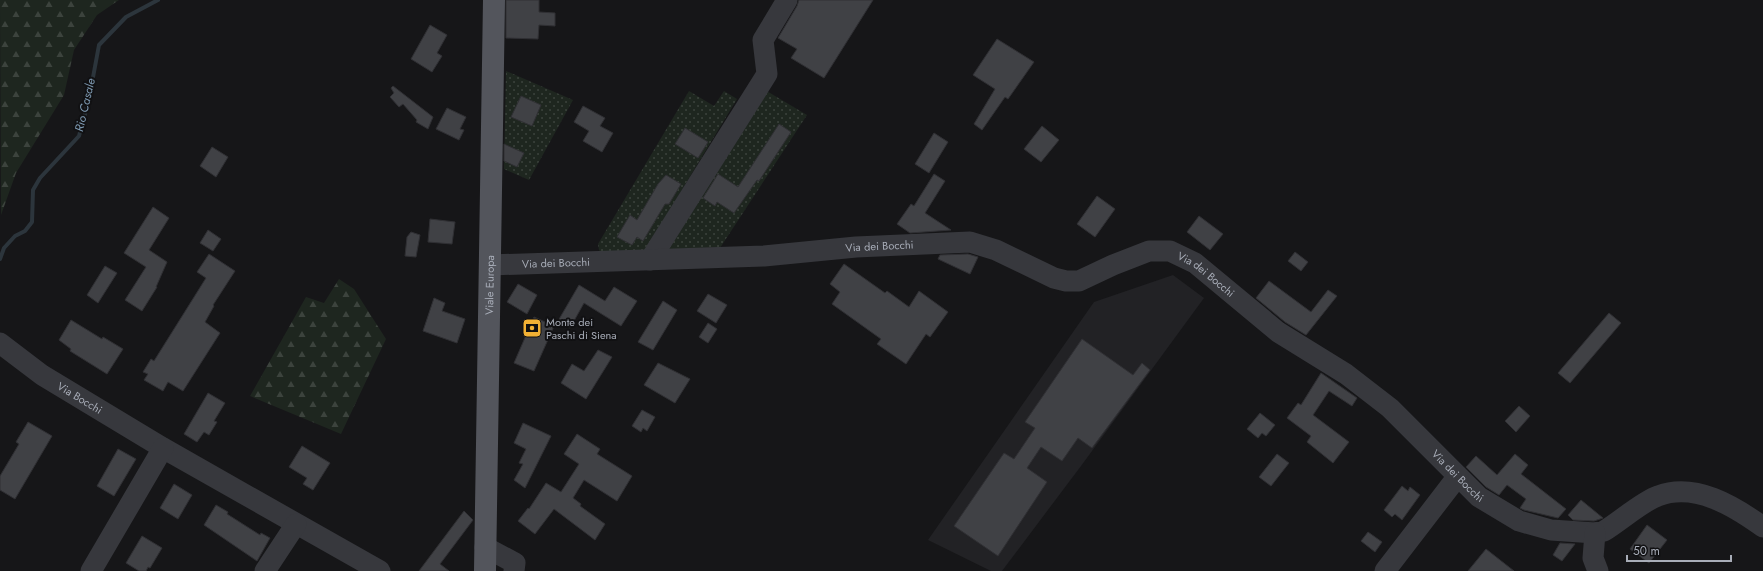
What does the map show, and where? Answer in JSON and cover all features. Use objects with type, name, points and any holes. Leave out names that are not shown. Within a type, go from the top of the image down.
[{"type":"main road","name":"Viale Europa","points":[[485,571],[494,0]]},
{"type":"street","points":[[650,260],[767,74],[763,40],[787,0]]},
{"type":"street","name":"Via dei Bocchi","points":[[490,266],[764,256],[856,247],[970,242],[996,250],[1054,278],[1066,281],[1080,281],[1113,265],[1149,251],[1170,251],[1195,263],[1278,332],[1346,374],[1390,408],[1479,497],[1519,521],[1551,530],[1595,534]]},
{"type":"street","name":"Via Bocchi","points":[[3,345],[42,375],[163,448],[380,571]]},
{"type":"street","points":[[91,571],[163,448]]},
{"type":"street","points":[[1385,571],[1458,476]]},
{"type":"street","points":[[1598,571],[1592,558],[1595,534],[1604,531],[1658,496],[1679,491],[1699,494],[1721,502],[1752,519],[1763,527]]},
{"type":"street","points":[[265,571],[296,524]]},
{"type":"street","points":[[485,547],[515,562],[514,571]]},
{"type":"shaded area","points":[[1173,275],[1204,298],[1002,571],[991,571],[928,540],[1094,302]]},
{"type":"green space","points":[[0,0],[119,0],[97,15],[74,50],[64,95],[16,173],[1,215]]},
{"type":"green space","points":[[506,71],[573,100],[529,180],[504,169]]},
{"type":"green space","points":[[765,90],[807,115],[718,251],[659,254]]},
{"type":"green space","points":[[689,91],[714,106],[724,91],[737,99],[643,254],[602,254],[599,250],[598,244]]},
{"type":"green space","points":[[339,279],[354,289],[386,339],[341,434],[250,396],[306,297],[324,303]]},
{"type":"building","points":[[506,0],[539,0],[539,12],[555,13],[555,26],[539,25],[538,39],[506,38]]},
{"type":"building","points":[[799,0],[873,0],[824,78],[791,58],[797,49],[778,38]]},
{"type":"building","points":[[430,25],[447,35],[437,53],[442,56],[432,72],[411,59]]},
{"type":"building","points":[[997,39],[1034,62],[1008,99],[1005,97],[982,130],[974,124],[995,89],[973,75]]},
{"type":"building","points":[[393,86],[433,117],[428,129],[416,122],[417,120],[403,104],[399,107],[390,97],[394,93],[391,88]]},
{"type":"building","points":[[521,96],[541,105],[532,126],[511,117]]},
{"type":"building","points":[[583,106],[605,118],[600,126],[613,133],[602,152],[583,141],[589,131],[574,122]]},
{"type":"building","points":[[447,108],[466,117],[460,129],[464,130],[459,140],[436,129]]},
{"type":"building","points":[[779,124],[791,132],[759,181],[757,180],[734,213],[717,202],[715,206],[703,198],[718,174],[738,187]]},
{"type":"building","points":[[1042,126],[1059,140],[1041,162],[1024,149]]},
{"type":"building","points":[[685,128],[708,142],[698,158],[675,144]]},
{"type":"building","points":[[934,133],[948,142],[929,173],[915,164]]},
{"type":"building","points":[[504,144],[524,153],[517,167],[504,161]]},
{"type":"building","points":[[212,147],[228,157],[216,177],[200,166]]},
{"type":"building","points":[[934,174],[945,181],[925,213],[951,230],[910,233],[897,224],[911,204],[914,206]]},
{"type":"building","points":[[666,175],[681,184],[669,204],[665,204],[643,241],[637,237],[632,245],[617,237],[630,215],[637,220],[658,184]]},
{"type":"building","points":[[1097,196],[1115,209],[1095,237],[1077,224]]},
{"type":"building","points":[[153,207],[169,218],[149,250],[167,262],[157,287],[142,311],[125,300],[146,267],[124,253]]},
{"type":"building","points":[[1199,216],[1223,234],[1210,250],[1187,232]]},
{"type":"building","points":[[430,219],[455,222],[452,244],[428,242]]},
{"type":"building","points":[[208,230],[221,239],[213,251],[200,243]]},
{"type":"building","points":[[411,232],[420,235],[416,257],[405,256],[407,237]]},
{"type":"building","points":[[1295,252],[1308,262],[1301,271],[1288,261]]},
{"type":"building","points":[[209,254],[235,271],[213,305],[214,306],[205,322],[220,333],[183,391],[168,382],[163,391],[144,380],[148,374],[143,372],[151,359],[154,361],[206,278],[197,272]]},
{"type":"building","points":[[968,254],[978,257],[970,274],[938,259],[940,255]]},
{"type":"building","points":[[844,264],[885,293],[887,291],[909,307],[919,291],[948,312],[930,337],[926,334],[906,364],[877,344],[881,339],[832,304],[840,292],[830,284]]},
{"type":"building","points":[[105,266],[117,273],[98,303],[87,295]]},
{"type":"building","points":[[1269,281],[1311,312],[1328,290],[1337,296],[1306,335],[1285,322],[1256,298]]},
{"type":"building","points":[[518,284],[537,295],[527,314],[507,302]]},
{"type":"building","points":[[579,285],[605,301],[614,287],[637,301],[621,326],[584,303],[570,328],[558,321]]},
{"type":"building","points":[[708,294],[727,305],[716,323],[697,311]]},
{"type":"building","points":[[434,298],[445,303],[442,311],[465,319],[457,343],[423,331]]},
{"type":"building","points":[[663,301],[677,310],[653,350],[638,342]]},
{"type":"building","points":[[1609,313],[1621,323],[1570,383],[1558,373]]},
{"type":"building","points":[[534,317],[554,326],[534,371],[514,363]]},
{"type":"building","points":[[71,320],[102,339],[103,337],[123,349],[107,374],[70,351],[71,349],[59,340]]},
{"type":"building","points":[[708,323],[717,329],[708,343],[699,337]]},
{"type":"building","points":[[1082,339],[1133,375],[1142,363],[1150,370],[1092,448],[1078,438],[1062,461],[1041,447],[1027,468],[1047,482],[998,556],[954,526],[1004,453],[1014,459],[1035,428],[1025,422]]},
{"type":"building","points":[[598,350],[612,357],[586,399],[561,383],[572,364],[584,371]]},
{"type":"building","points":[[658,363],[690,379],[675,403],[644,385]]},
{"type":"building","points":[[1321,373],[1357,398],[1352,406],[1329,391],[1313,415],[1349,442],[1333,463],[1307,442],[1311,436],[1287,418],[1298,403],[1301,405]]},
{"type":"building","points":[[208,393],[225,403],[214,421],[217,422],[209,435],[204,432],[197,442],[184,434]]},
{"type":"building","points":[[1519,406],[1530,416],[1516,432],[1505,421]]},
{"type":"building","points":[[642,410],[655,417],[647,431],[643,428],[641,432],[632,426]]},
{"type":"building","points":[[1260,413],[1275,425],[1266,436],[1262,433],[1258,438],[1247,429]]},
{"type":"building","points":[[28,422],[52,436],[15,499],[0,490],[0,476],[19,444],[16,442]]},
{"type":"building","points":[[523,423],[551,436],[525,488],[514,480],[523,464],[519,463],[526,449],[514,443]]},
{"type":"building","points":[[577,434],[600,449],[597,454],[632,476],[617,501],[584,480],[573,498],[581,504],[580,506],[605,524],[595,540],[554,509],[535,534],[518,521],[528,508],[529,509],[546,483],[561,492],[579,464],[564,454]]},
{"type":"building","points":[[302,446],[330,463],[313,490],[303,484],[307,478],[289,467]]},
{"type":"building","points":[[118,449],[136,459],[114,496],[97,486]]},
{"type":"building","points":[[1277,454],[1289,463],[1271,486],[1259,477]]},
{"type":"building","points":[[1515,454],[1528,465],[1521,474],[1566,509],[1558,518],[1520,508],[1526,499],[1507,485],[1499,495],[1486,487],[1466,467],[1476,456],[1497,475]]},
{"type":"building","points":[[174,484],[192,495],[178,519],[160,508]]},
{"type":"building","points":[[1402,486],[1408,491],[1410,487],[1420,495],[1402,520],[1395,514],[1392,517],[1384,510]]},
{"type":"building","points":[[1581,500],[1603,518],[1594,521],[1573,520],[1568,515]]},
{"type":"building","points":[[216,505],[228,512],[227,514],[260,535],[261,533],[270,538],[257,561],[204,525]]},
{"type":"building","points":[[464,511],[473,520],[440,564],[449,571],[419,571]]},
{"type":"building","points":[[1647,525],[1667,540],[1649,563],[1630,549]]},
{"type":"building","points":[[1368,532],[1382,542],[1375,552],[1361,541]]},
{"type":"building","points":[[142,536],[162,548],[150,568],[148,567],[146,571],[139,571],[126,563]]},
{"type":"building","points":[[1560,543],[1575,544],[1562,561],[1553,555]]},
{"type":"building","points":[[1486,549],[1514,571],[1468,571]]},
{"type":"waterway","name":"Rio Casale","points":[[0,259],[4,248],[15,236],[25,231],[32,222],[33,190],[40,178],[79,136],[89,99],[99,45],[126,17],[158,0]]},
{"type":"place","name":"Monte dei Paschi di Siena","points":[[532,328]]}]
